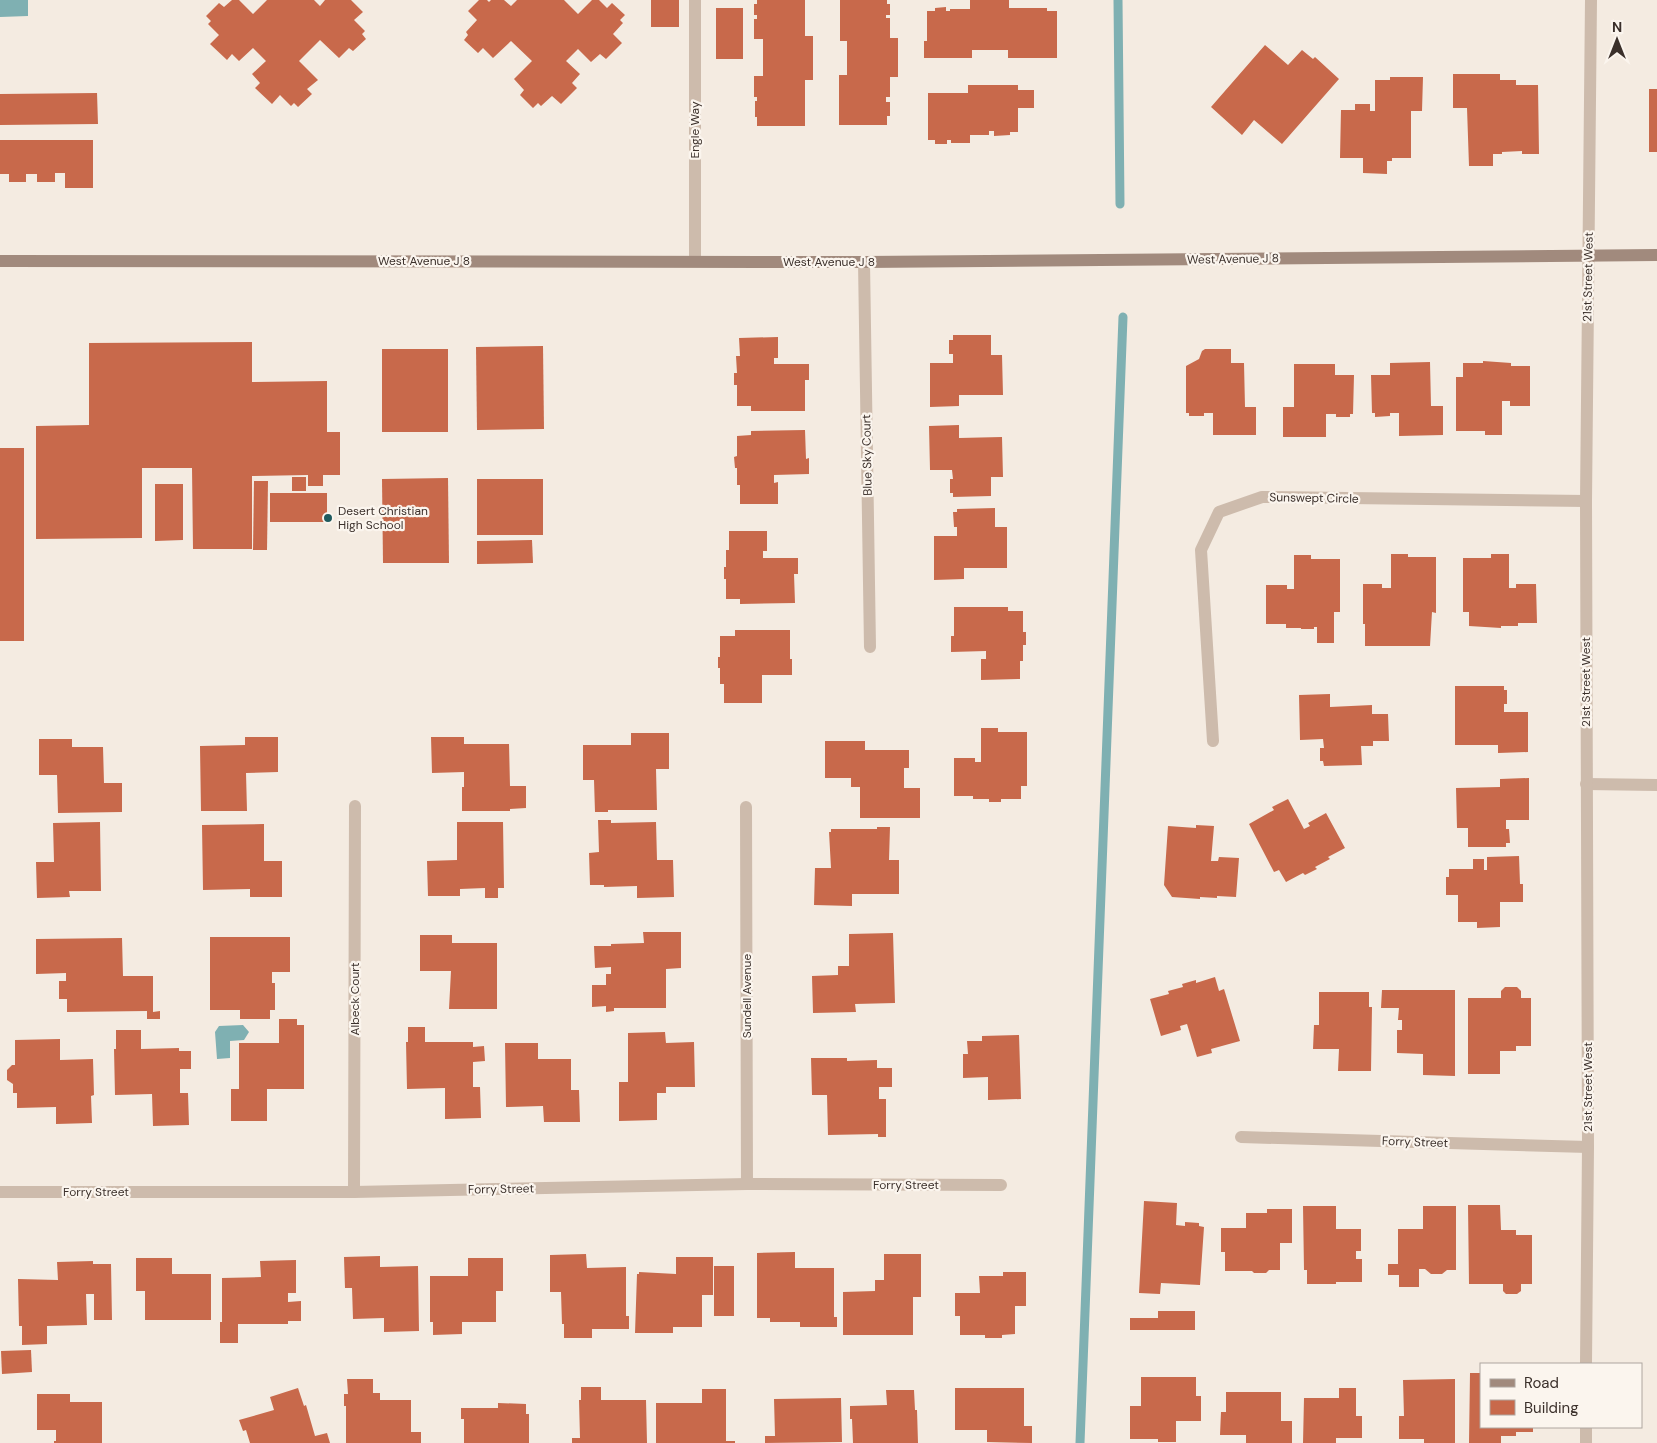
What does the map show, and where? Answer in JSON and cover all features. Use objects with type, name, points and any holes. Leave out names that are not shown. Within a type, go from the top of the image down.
[{"type":"street","name":"Engle Way","points":[[695,261],[696,0]]},
{"type":"street","name":"21st Street West","points":[[1586,1363],[1588,1147],[1586,500],[1591,0]]},
{"type":"street","name":"West Avenue J 8","points":[[0,261],[864,262],[1657,255]]},
{"type":"street","name":"Blue Sky Court","points":[[864,262],[870,647]]},
{"type":"street","name":"Sunswept Circle","points":[[1213,741],[1201,550],[1219,512],[1262,497],[1586,500]]},
{"type":"street","points":[[1586,784],[1657,785]]},
{"type":"street","name":"Albeck Court","points":[[354,1192],[355,806]]},
{"type":"street","name":"Sundell Avenue","points":[[746,807],[747,1184]]},
{"type":"street","name":"Forry Street","points":[[1241,1137],[1588,1147]]},
{"type":"street","name":"Forry Street","points":[[0,1192],[354,1192],[747,1184],[1001,1185]]},
{"type":"street","points":[[1586,1428],[1586,1443]]},
{"type":"water","points":[[0,0],[28,0],[28,16],[0,17]]},
{"type":"water","points":[[243,1025],[249,1032],[244,1040],[230,1041],[230,1058],[217,1059],[215,1032],[219,1026]]},
{"type":"building","points":[[232,0],[239,0],[253,14],[267,0],[314,0],[320,6],[325,0],[351,0],[363,12],[354,20],[365,31],[362,34],[366,39],[353,51],[349,48],[339,58],[320,40],[299,61],[318,80],[307,89],[312,94],[298,107],[294,103],[291,106],[280,95],[272,104],[255,88],[260,83],[252,74],[266,61],[253,48],[239,61],[232,54],[227,60],[210,44],[219,35],[208,24],[211,21],[206,16],[219,3],[224,7]]},
{"type":"building","points":[[479,0],[487,0],[489,2],[491,0],[504,0],[511,6],[517,0],[564,0],[578,14],[592,0],[599,0],[607,8],[612,3],[625,15],[620,20],[623,23],[613,34],[622,43],[606,59],[600,54],[591,62],[578,49],[566,61],[580,74],[572,83],[577,88],[561,104],[552,96],[541,106],[538,103],[533,108],[520,95],[524,90],[514,79],[532,61],[511,41],[493,58],[483,48],[478,53],[464,40],[468,35],[466,32],[477,20],[468,11]]},
{"type":"building","points":[[651,0],[679,0],[679,27],[651,27]]},
{"type":"building","points":[[757,0],[805,0],[805,36],[813,36],[813,80],[805,80],[805,126],[757,126],[755,101],[757,101],[757,97],[754,97],[754,76],[763,76],[763,39],[754,39],[754,19],[757,19],[757,15],[754,15],[754,4],[757,4]]},
{"type":"building","points":[[840,0],[887,0],[887,4],[890,4],[890,15],[886,15],[886,18],[890,18],[890,38],[898,38],[898,77],[890,77],[890,97],[886,97],[886,102],[890,102],[890,116],[887,116],[887,125],[839,125],[839,75],[847,75],[847,41],[840,41]]},
{"type":"building","points":[[970,0],[1009,0],[1009,8],[1047,8],[1047,11],[1057,11],[1057,58],[1008,58],[1008,50],[972,50],[972,58],[924,58],[924,41],[927,41],[927,11],[935,11],[935,8],[946,7],[946,11],[950,11],[950,9],[970,9]]},
{"type":"building","points":[[716,8],[743,8],[743,59],[716,59]]},
{"type":"building","points":[[1265,45],[1288,65],[1302,50],[1313,59],[1315,57],[1339,79],[1282,144],[1254,120],[1242,135],[1211,107]]},
{"type":"building","points":[[1453,74],[1500,74],[1500,80],[1516,80],[1516,85],[1538,85],[1539,154],[1522,154],[1522,151],[1502,152],[1502,154],[1493,154],[1493,166],[1469,166],[1467,108],[1453,108]]},
{"type":"building","points":[[1390,77],[1423,77],[1422,111],[1411,111],[1411,158],[1392,158],[1392,161],[1387,161],[1387,174],[1363,173],[1363,158],[1340,158],[1341,110],[1355,110],[1355,104],[1370,104],[1370,111],[1375,111],[1375,80],[1390,80]]},
{"type":"building","points":[[968,85],[1018,85],[1018,90],[1034,90],[1034,108],[1018,108],[1018,132],[1010,132],[1010,135],[994,136],[994,131],[989,131],[989,135],[970,135],[970,143],[951,143],[951,140],[947,140],[947,144],[935,144],[935,140],[928,140],[928,93],[968,93]]},
{"type":"building","points":[[1649,89],[1657,89],[1657,152],[1649,152]]},
{"type":"building","points":[[97,93],[98,124],[0,125],[0,94]]},
{"type":"building","points":[[0,140],[93,140],[93,188],[65,188],[65,173],[55,173],[55,182],[37,182],[37,174],[26,174],[26,182],[9,182],[9,174],[0,174]]},
{"type":"building","points":[[953,335],[991,335],[991,355],[1002,355],[1003,395],[959,395],[959,406],[930,407],[930,363],[953,363],[953,354],[949,354],[949,340],[953,340]]},
{"type":"building","points":[[778,337],[778,358],[774,358],[774,364],[809,364],[809,380],[805,380],[805,411],[751,411],[751,406],[737,406],[737,385],[734,385],[734,373],[737,373],[736,356],[740,356],[739,338]]},
{"type":"building","points":[[252,342],[252,382],[327,381],[327,432],[340,432],[340,475],[323,475],[323,486],[308,486],[308,475],[252,476],[252,549],[193,549],[192,468],[142,468],[142,538],[36,539],[36,426],[89,425],[89,343]]},
{"type":"building","points":[[543,346],[544,429],[477,430],[476,347]]},
{"type":"building","points":[[382,349],[448,349],[448,432],[382,432]]},
{"type":"building","points":[[1205,349],[1231,349],[1231,363],[1244,363],[1245,407],[1256,407],[1256,435],[1213,435],[1213,413],[1204,413],[1204,416],[1189,416],[1189,413],[1186,413],[1186,366],[1199,359],[1202,351]]},
{"type":"building","points":[[1483,361],[1511,363],[1511,366],[1530,366],[1530,406],[1510,406],[1510,401],[1502,401],[1502,435],[1485,435],[1485,431],[1456,431],[1456,377],[1463,377],[1463,363],[1483,363]]},
{"type":"building","points":[[1430,362],[1431,406],[1443,406],[1443,435],[1399,436],[1399,413],[1375,417],[1375,413],[1372,413],[1371,375],[1390,375],[1390,363]]},
{"type":"building","points":[[1294,364],[1335,364],[1335,375],[1354,375],[1353,414],[1350,414],[1350,417],[1336,417],[1336,414],[1326,414],[1326,437],[1283,437],[1283,407],[1294,407]]},
{"type":"building","points":[[959,425],[959,438],[1002,437],[1003,477],[991,477],[991,496],[953,497],[953,493],[950,493],[950,479],[953,479],[952,470],[930,470],[929,426]]},
{"type":"building","points":[[805,430],[806,459],[809,458],[809,474],[774,475],[774,483],[778,482],[778,504],[740,504],[740,485],[737,485],[737,468],[735,468],[734,457],[737,456],[737,436],[751,435],[751,431]]},
{"type":"building","points":[[0,448],[24,448],[24,641],[0,641]]},
{"type":"building","points":[[292,477],[306,477],[306,491],[292,491]]},
{"type":"building","points":[[448,478],[449,563],[383,563],[382,479]]},
{"type":"building","points":[[477,479],[543,479],[543,535],[477,535]]},
{"type":"building","points":[[254,481],[268,481],[267,550],[253,550]]},
{"type":"building","points":[[155,484],[183,484],[183,540],[155,541]]},
{"type":"building","points":[[270,493],[327,493],[327,522],[270,522]]},
{"type":"building","points":[[995,508],[995,527],[1007,527],[1007,568],[964,568],[964,579],[934,580],[934,536],[957,536],[953,512],[957,512],[957,509]]},
{"type":"building","points":[[729,531],[767,531],[767,551],[763,551],[763,558],[798,558],[798,574],[794,574],[795,603],[740,604],[740,599],[726,599],[724,567],[726,567],[726,550],[729,550]]},
{"type":"building","points":[[532,540],[533,563],[477,564],[477,541]]},
{"type":"building","points":[[1391,554],[1408,554],[1408,557],[1436,557],[1436,613],[1432,612],[1430,646],[1365,646],[1363,584],[1382,584],[1382,588],[1391,588]]},
{"type":"building","points":[[1491,554],[1509,554],[1509,588],[1516,588],[1516,584],[1536,584],[1537,623],[1518,623],[1518,626],[1501,626],[1501,628],[1469,626],[1469,612],[1463,612],[1463,558],[1491,558]]},
{"type":"building","points":[[1294,555],[1311,555],[1311,559],[1340,559],[1340,612],[1334,612],[1334,643],[1317,643],[1317,627],[1314,627],[1314,629],[1301,629],[1286,628],[1286,624],[1266,624],[1266,585],[1287,585],[1287,589],[1294,589]]},
{"type":"building","points":[[954,607],[1008,607],[1008,611],[1023,611],[1023,632],[1026,632],[1026,645],[1023,645],[1023,661],[1020,661],[1020,679],[981,680],[981,659],[986,659],[986,651],[951,652],[951,636],[954,636]]},
{"type":"building","points":[[735,630],[790,630],[792,675],[762,675],[762,703],[724,703],[724,684],[720,684],[720,668],[718,668],[720,636],[735,636]]},
{"type":"building","points":[[1455,686],[1504,686],[1504,690],[1507,690],[1507,704],[1504,704],[1504,712],[1528,712],[1528,752],[1498,753],[1498,745],[1455,745]]},
{"type":"building","points":[[1330,694],[1330,707],[1372,705],[1372,714],[1388,714],[1389,741],[1373,741],[1373,746],[1361,746],[1362,765],[1324,766],[1323,761],[1320,761],[1320,748],[1324,748],[1323,739],[1300,740],[1299,695]]},
{"type":"building","points":[[981,728],[998,728],[998,732],[1027,732],[1027,786],[1021,786],[1021,799],[1001,799],[1001,802],[989,802],[989,799],[973,799],[973,796],[954,796],[954,758],[975,758],[975,762],[981,762]]},
{"type":"building","points":[[631,733],[669,733],[669,769],[656,769],[657,810],[608,810],[608,812],[595,812],[594,780],[583,780],[583,745],[631,745]]},
{"type":"building","points":[[245,737],[278,737],[278,772],[246,773],[247,811],[201,811],[200,746],[245,745]]},
{"type":"building","points":[[431,737],[464,737],[464,744],[509,744],[510,786],[526,786],[526,808],[510,809],[510,811],[462,811],[464,772],[432,773]]},
{"type":"building","points":[[39,739],[72,739],[72,747],[103,747],[104,783],[122,783],[122,812],[58,813],[57,775],[39,775]]},
{"type":"building","points":[[825,741],[865,741],[865,750],[909,750],[909,768],[904,768],[904,788],[920,788],[920,818],[860,818],[860,787],[851,787],[851,778],[825,778]]},
{"type":"building","points":[[1529,778],[1529,820],[1506,820],[1506,829],[1509,829],[1510,843],[1506,843],[1506,847],[1468,847],[1468,828],[1457,828],[1456,788],[1500,787],[1500,779]]},
{"type":"building","points":[[1288,799],[1304,829],[1310,826],[1308,823],[1326,813],[1345,848],[1328,857],[1330,859],[1315,867],[1317,869],[1305,875],[1303,873],[1286,882],[1279,870],[1274,872],[1249,824],[1274,810],[1272,807]]},
{"type":"building","points":[[598,820],[611,820],[611,823],[656,822],[657,860],[673,860],[674,897],[637,898],[637,886],[604,887],[604,885],[590,885],[589,853],[599,852]]},
{"type":"building","points":[[100,822],[101,891],[69,891],[70,897],[37,898],[36,862],[54,862],[53,823]]},
{"type":"building","points":[[457,822],[503,822],[504,888],[498,888],[498,898],[485,898],[485,888],[460,889],[460,896],[428,896],[427,861],[457,860]]},
{"type":"building","points":[[264,824],[264,861],[282,861],[282,897],[250,897],[250,889],[203,890],[202,825]]},
{"type":"building","points":[[1196,825],[1214,826],[1211,861],[1218,861],[1219,857],[1239,858],[1236,897],[1217,896],[1217,898],[1200,897],[1200,899],[1172,897],[1164,885],[1168,826],[1196,828]]},
{"type":"building","points":[[877,827],[890,827],[889,860],[899,860],[899,894],[852,894],[852,906],[814,905],[815,868],[831,868],[829,832],[831,832],[831,829],[877,829]]},
{"type":"building","points":[[1519,856],[1520,884],[1523,884],[1523,902],[1500,902],[1500,927],[1477,928],[1477,922],[1458,922],[1458,895],[1446,895],[1446,877],[1449,877],[1449,869],[1473,869],[1473,859],[1484,859],[1484,870],[1487,870],[1487,857]]},
{"type":"building","points":[[643,932],[681,932],[681,968],[666,969],[666,1008],[614,1008],[614,1011],[606,1012],[606,1006],[592,1007],[592,985],[606,985],[606,974],[611,974],[611,967],[595,968],[594,946],[644,943]]},
{"type":"building","points":[[893,933],[895,1003],[855,1004],[856,1012],[813,1013],[812,976],[838,975],[838,966],[849,966],[849,934]]},
{"type":"building","points":[[420,935],[452,935],[452,943],[497,943],[497,1009],[449,1009],[451,971],[420,971]]},
{"type":"building","points":[[210,937],[290,937],[290,972],[272,972],[272,983],[275,983],[275,1010],[270,1010],[270,1019],[240,1019],[240,1010],[210,1010]]},
{"type":"building","points":[[122,938],[123,976],[153,976],[153,1012],[160,1011],[160,1019],[147,1019],[147,1011],[67,1012],[67,999],[59,999],[59,981],[66,981],[66,973],[36,974],[36,939]]},
{"type":"building","points":[[1215,977],[1219,991],[1224,989],[1240,1041],[1211,1049],[1212,1053],[1197,1057],[1187,1024],[1180,1026],[1181,1030],[1161,1036],[1150,999],[1169,994],[1168,991],[1183,987],[1182,984],[1196,980],[1196,983]]},
{"type":"building","points":[[1505,987],[1517,987],[1521,991],[1521,998],[1531,998],[1531,1046],[1516,1046],[1516,1051],[1500,1051],[1500,1074],[1468,1074],[1468,998],[1501,998],[1501,991]]},
{"type":"building","points":[[1382,990],[1455,990],[1455,1076],[1423,1075],[1423,1054],[1397,1053],[1397,1030],[1402,1030],[1402,1020],[1398,1020],[1399,1008],[1381,1008]]},
{"type":"building","points":[[1319,992],[1369,992],[1369,1007],[1372,1007],[1371,1071],[1338,1071],[1339,1049],[1313,1049],[1314,1025],[1319,1025]]},
{"type":"building","points":[[279,1019],[297,1019],[297,1025],[304,1025],[304,1089],[267,1089],[267,1121],[231,1121],[231,1089],[239,1089],[239,1043],[279,1043]]},
{"type":"building","points":[[408,1027],[425,1027],[425,1042],[473,1042],[473,1047],[484,1046],[485,1061],[473,1062],[473,1087],[480,1087],[481,1118],[445,1119],[445,1088],[407,1089],[406,1042],[408,1042]]},
{"type":"building","points":[[116,1030],[141,1030],[141,1049],[179,1048],[179,1051],[191,1051],[191,1069],[180,1069],[180,1093],[188,1093],[189,1125],[153,1126],[152,1094],[115,1095],[114,1049],[116,1049]]},
{"type":"building","points":[[665,1032],[666,1043],[694,1042],[695,1087],[666,1087],[666,1093],[657,1093],[657,1120],[619,1121],[619,1082],[628,1082],[628,1033]]},
{"type":"building","points":[[1019,1035],[1021,1099],[988,1100],[988,1077],[963,1078],[963,1054],[968,1054],[967,1041],[982,1041],[982,1036]]},
{"type":"building","points":[[60,1039],[60,1060],[93,1059],[94,1095],[91,1096],[92,1123],[56,1124],[56,1107],[17,1108],[17,1093],[13,1093],[13,1084],[7,1080],[7,1070],[12,1065],[15,1065],[15,1040]]},
{"type":"building","points":[[505,1043],[538,1043],[538,1059],[571,1059],[571,1090],[579,1090],[580,1122],[544,1122],[543,1106],[506,1107]]},
{"type":"building","points":[[811,1058],[847,1058],[847,1061],[877,1060],[877,1068],[892,1068],[892,1087],[879,1087],[879,1099],[886,1099],[886,1137],[878,1137],[878,1134],[828,1135],[827,1095],[812,1095]]},
{"type":"building","points":[[1144,1201],[1177,1203],[1176,1225],[1185,1226],[1185,1222],[1199,1223],[1199,1226],[1204,1227],[1200,1285],[1161,1283],[1160,1294],[1139,1293]]},
{"type":"building","points":[[1468,1205],[1500,1205],[1501,1230],[1516,1230],[1516,1235],[1532,1235],[1532,1284],[1521,1284],[1521,1291],[1517,1294],[1506,1294],[1503,1291],[1503,1284],[1469,1284]]},
{"type":"building","points":[[1303,1206],[1336,1206],[1336,1229],[1361,1229],[1361,1251],[1356,1251],[1356,1259],[1362,1259],[1362,1282],[1307,1284],[1307,1270],[1304,1270]]},
{"type":"building","points":[[1423,1206],[1456,1206],[1456,1270],[1447,1270],[1442,1274],[1431,1274],[1425,1269],[1419,1269],[1419,1287],[1399,1287],[1399,1275],[1388,1275],[1388,1264],[1398,1264],[1398,1229],[1423,1229]]},
{"type":"building","points":[[1267,1209],[1292,1209],[1292,1243],[1280,1243],[1280,1270],[1269,1270],[1266,1273],[1225,1271],[1225,1252],[1221,1252],[1221,1228],[1246,1228],[1246,1213],[1267,1213]]},
{"type":"building","points":[[795,1252],[795,1268],[834,1268],[834,1317],[837,1317],[837,1327],[800,1327],[800,1322],[770,1322],[770,1318],[757,1318],[757,1253]]},
{"type":"building","points":[[586,1254],[587,1268],[626,1267],[626,1316],[629,1316],[629,1329],[592,1329],[592,1338],[564,1338],[561,1292],[550,1292],[550,1255]]},
{"type":"building","points":[[884,1254],[921,1254],[921,1297],[913,1297],[913,1335],[843,1335],[843,1292],[875,1291],[875,1280],[884,1280]]},
{"type":"building","points":[[380,1256],[380,1267],[418,1266],[419,1331],[384,1332],[384,1318],[353,1319],[352,1288],[345,1288],[344,1257]]},
{"type":"building","points":[[676,1257],[713,1257],[713,1295],[702,1295],[702,1327],[673,1327],[673,1333],[635,1333],[637,1274],[639,1272],[676,1274]]},
{"type":"building","points":[[136,1258],[172,1258],[172,1274],[211,1274],[211,1320],[145,1320],[145,1291],[136,1291]]},
{"type":"building","points":[[468,1258],[503,1258],[503,1291],[496,1291],[496,1322],[462,1322],[462,1334],[433,1335],[433,1322],[430,1322],[430,1276],[468,1276]]},
{"type":"building","points":[[296,1260],[296,1293],[288,1293],[288,1302],[301,1301],[301,1321],[288,1321],[288,1324],[238,1324],[238,1343],[220,1343],[222,1278],[261,1277],[260,1261]]},
{"type":"building","points":[[93,1261],[93,1264],[111,1264],[112,1320],[94,1320],[94,1294],[86,1294],[87,1325],[47,1326],[47,1344],[22,1345],[22,1326],[19,1326],[18,1279],[58,1280],[57,1262]]},
{"type":"building","points":[[714,1266],[734,1266],[734,1316],[714,1316]]},
{"type":"building","points":[[1003,1272],[1026,1272],[1026,1306],[1015,1306],[1015,1334],[1002,1335],[1002,1338],[985,1338],[985,1335],[960,1335],[960,1316],[955,1316],[955,1293],[980,1293],[979,1276],[1003,1276]]},
{"type":"building","points":[[1158,1311],[1195,1311],[1195,1330],[1130,1330],[1130,1318],[1158,1318]]},
{"type":"building","points":[[31,1350],[32,1372],[2,1374],[1,1351]]},
{"type":"building","points":[[1470,1373],[1480,1373],[1480,1428],[1533,1428],[1533,1432],[1516,1432],[1516,1436],[1501,1436],[1501,1443],[1469,1443]]},
{"type":"building","points":[[1141,1377],[1196,1377],[1196,1396],[1201,1396],[1201,1421],[1176,1421],[1176,1442],[1158,1442],[1158,1439],[1130,1439],[1130,1406],[1141,1406]]},
{"type":"building","points":[[347,1379],[373,1379],[373,1393],[380,1393],[380,1400],[411,1400],[411,1432],[421,1432],[421,1443],[346,1443],[346,1406],[344,1406],[344,1394],[348,1394]]},
{"type":"building","points":[[1455,1379],[1455,1443],[1424,1443],[1424,1439],[1399,1439],[1399,1416],[1404,1416],[1403,1380]]},
{"type":"building","points":[[581,1387],[601,1387],[601,1400],[646,1400],[647,1443],[572,1443],[572,1438],[580,1438],[579,1400],[581,1400]]},
{"type":"building","points":[[298,1388],[304,1406],[306,1405],[315,1436],[327,1433],[330,1443],[250,1443],[246,1430],[243,1431],[239,1420],[274,1410],[270,1397]]},
{"type":"building","points":[[955,1388],[1024,1388],[1024,1426],[1032,1426],[1032,1443],[987,1442],[987,1430],[955,1430]]},
{"type":"building","points":[[1339,1388],[1356,1388],[1356,1416],[1362,1416],[1362,1438],[1336,1438],[1336,1443],[1303,1443],[1304,1398],[1339,1398]]},
{"type":"building","points":[[702,1389],[726,1389],[726,1441],[735,1441],[735,1443],[656,1443],[656,1403],[702,1403]]},
{"type":"building","points":[[886,1390],[914,1390],[918,1443],[853,1443],[850,1406],[887,1405]]},
{"type":"building","points":[[1226,1392],[1281,1392],[1281,1421],[1292,1421],[1292,1443],[1246,1443],[1246,1435],[1220,1435],[1221,1412],[1226,1412]]},
{"type":"building","points":[[37,1394],[70,1394],[70,1402],[102,1402],[102,1443],[54,1443],[56,1441],[56,1430],[37,1430]]},
{"type":"building","points":[[841,1398],[842,1442],[765,1443],[765,1436],[775,1436],[774,1399]]},
{"type":"building","points":[[498,1403],[526,1404],[526,1414],[529,1414],[529,1443],[464,1443],[464,1419],[461,1419],[461,1408],[498,1408]]},
{"type":"waterway","points":[[1118,0],[1120,204]]},
{"type":"waterway","points":[[1080,1443],[1123,317]]},
{"type":"place","name":"Desert Christian High School","points":[[328,518]]}]
